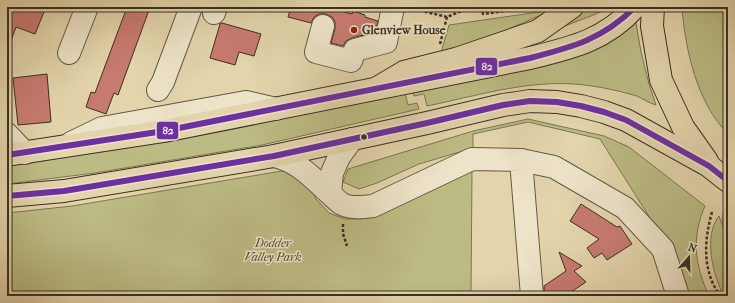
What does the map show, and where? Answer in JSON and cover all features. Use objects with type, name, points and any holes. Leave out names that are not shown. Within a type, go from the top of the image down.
[{"type":"main road","points":[[377,88],[404,72],[456,59],[538,31],[572,7]]},
{"type":"main road","points":[[16,154],[164,131],[565,50],[609,31],[624,19],[635,7]]},
{"type":"main road","points":[[653,7],[652,26],[661,80],[683,127],[710,166]]},
{"type":"main road","points":[[7,196],[64,191],[274,156],[503,105],[530,101],[557,102],[581,106],[626,120],[710,166],[728,181]]},
{"type":"street","points":[[69,52],[87,7]]},
{"type":"street","points":[[158,90],[163,82],[191,7]]},
{"type":"street","points":[[323,26],[316,52],[351,60],[355,50],[386,42],[393,7]]},
{"type":"street","points":[[7,134],[16,154]]},
{"type":"street","points":[[330,193],[332,173],[339,157],[352,139]]},
{"type":"street","points":[[274,156],[293,162],[343,205],[360,208],[373,206],[472,159],[521,160],[554,167],[625,208],[663,249],[678,296]]},
{"type":"street","points":[[521,160],[532,296]]},
{"type":"path","points":[[408,7],[447,17],[470,7]]},
{"type":"path","points":[[482,7],[484,14],[534,7]]},
{"type":"path","points":[[712,212],[706,237],[707,262],[713,286],[720,296]]},
{"type":"green space","points":[[544,7],[553,7],[541,15],[470,46],[442,55],[442,49],[449,25],[539,12],[544,10]]},
{"type":"green space","points":[[578,7],[609,7],[596,14],[557,29]]},
{"type":"green space","points":[[682,7],[728,7],[728,134],[708,107],[694,75],[686,40]]},
{"type":"green space","points":[[632,22],[636,23],[641,52],[656,105],[637,96],[621,92],[598,87],[571,84],[529,85],[509,88],[427,106],[424,94],[414,96],[413,92]]},
{"type":"green space","points":[[405,93],[408,105],[417,103],[419,109],[262,145],[95,173],[7,184],[7,164],[112,150],[227,130]]},
{"type":"green space","points":[[528,119],[604,136],[629,147],[705,206],[698,229],[696,251],[700,274],[709,296],[690,296],[671,251],[600,139],[528,122],[473,134],[473,148],[419,164],[377,183],[359,189],[343,182],[348,169],[473,131]]},
{"type":"green space","name":"Dodder Valley Park","points":[[472,170],[471,296],[7,296],[7,213],[72,206],[282,171],[297,173],[308,180],[316,199],[329,213],[345,219],[362,219]]},
{"type":"green space","points":[[724,210],[728,216],[728,296],[724,296],[720,288],[711,256],[711,234],[714,224],[719,216],[724,230],[722,219]]},
{"type":"building","points":[[7,7],[46,7],[35,34],[16,27],[8,49]]},
{"type":"building","points":[[127,7],[140,7],[149,10],[118,95],[114,93],[106,114],[86,107],[91,92],[95,93]]},
{"type":"building","name":"Glenview House","points":[[291,7],[328,7],[352,14],[353,11],[378,21],[375,32],[352,38],[346,41],[343,46],[331,43],[335,29],[335,22],[332,17],[326,14],[319,14],[314,17],[311,23],[288,17]]},
{"type":"building","points":[[222,23],[261,34],[254,56],[239,52],[235,65],[210,58],[220,24]]},
{"type":"building","points":[[47,74],[51,122],[18,125],[13,78]]},
{"type":"building","points":[[581,204],[617,227],[620,226],[632,244],[607,260],[602,253],[594,258],[587,248],[599,239],[570,221]]},
{"type":"building","points":[[559,252],[582,266],[574,271],[586,282],[565,296],[548,296],[544,290],[544,286],[566,271]]},
{"type":"transit line","name":"82","points":[[7,155],[164,131],[530,58],[560,50],[587,40],[611,27],[635,7]]},
{"type":"transit line","name":"82","points":[[7,196],[64,191],[274,156],[503,105],[530,101],[557,102],[581,106],[626,120],[709,166],[728,181]]},
{"type":"place","name":"Glenview House","points":[[354,30]]}]
